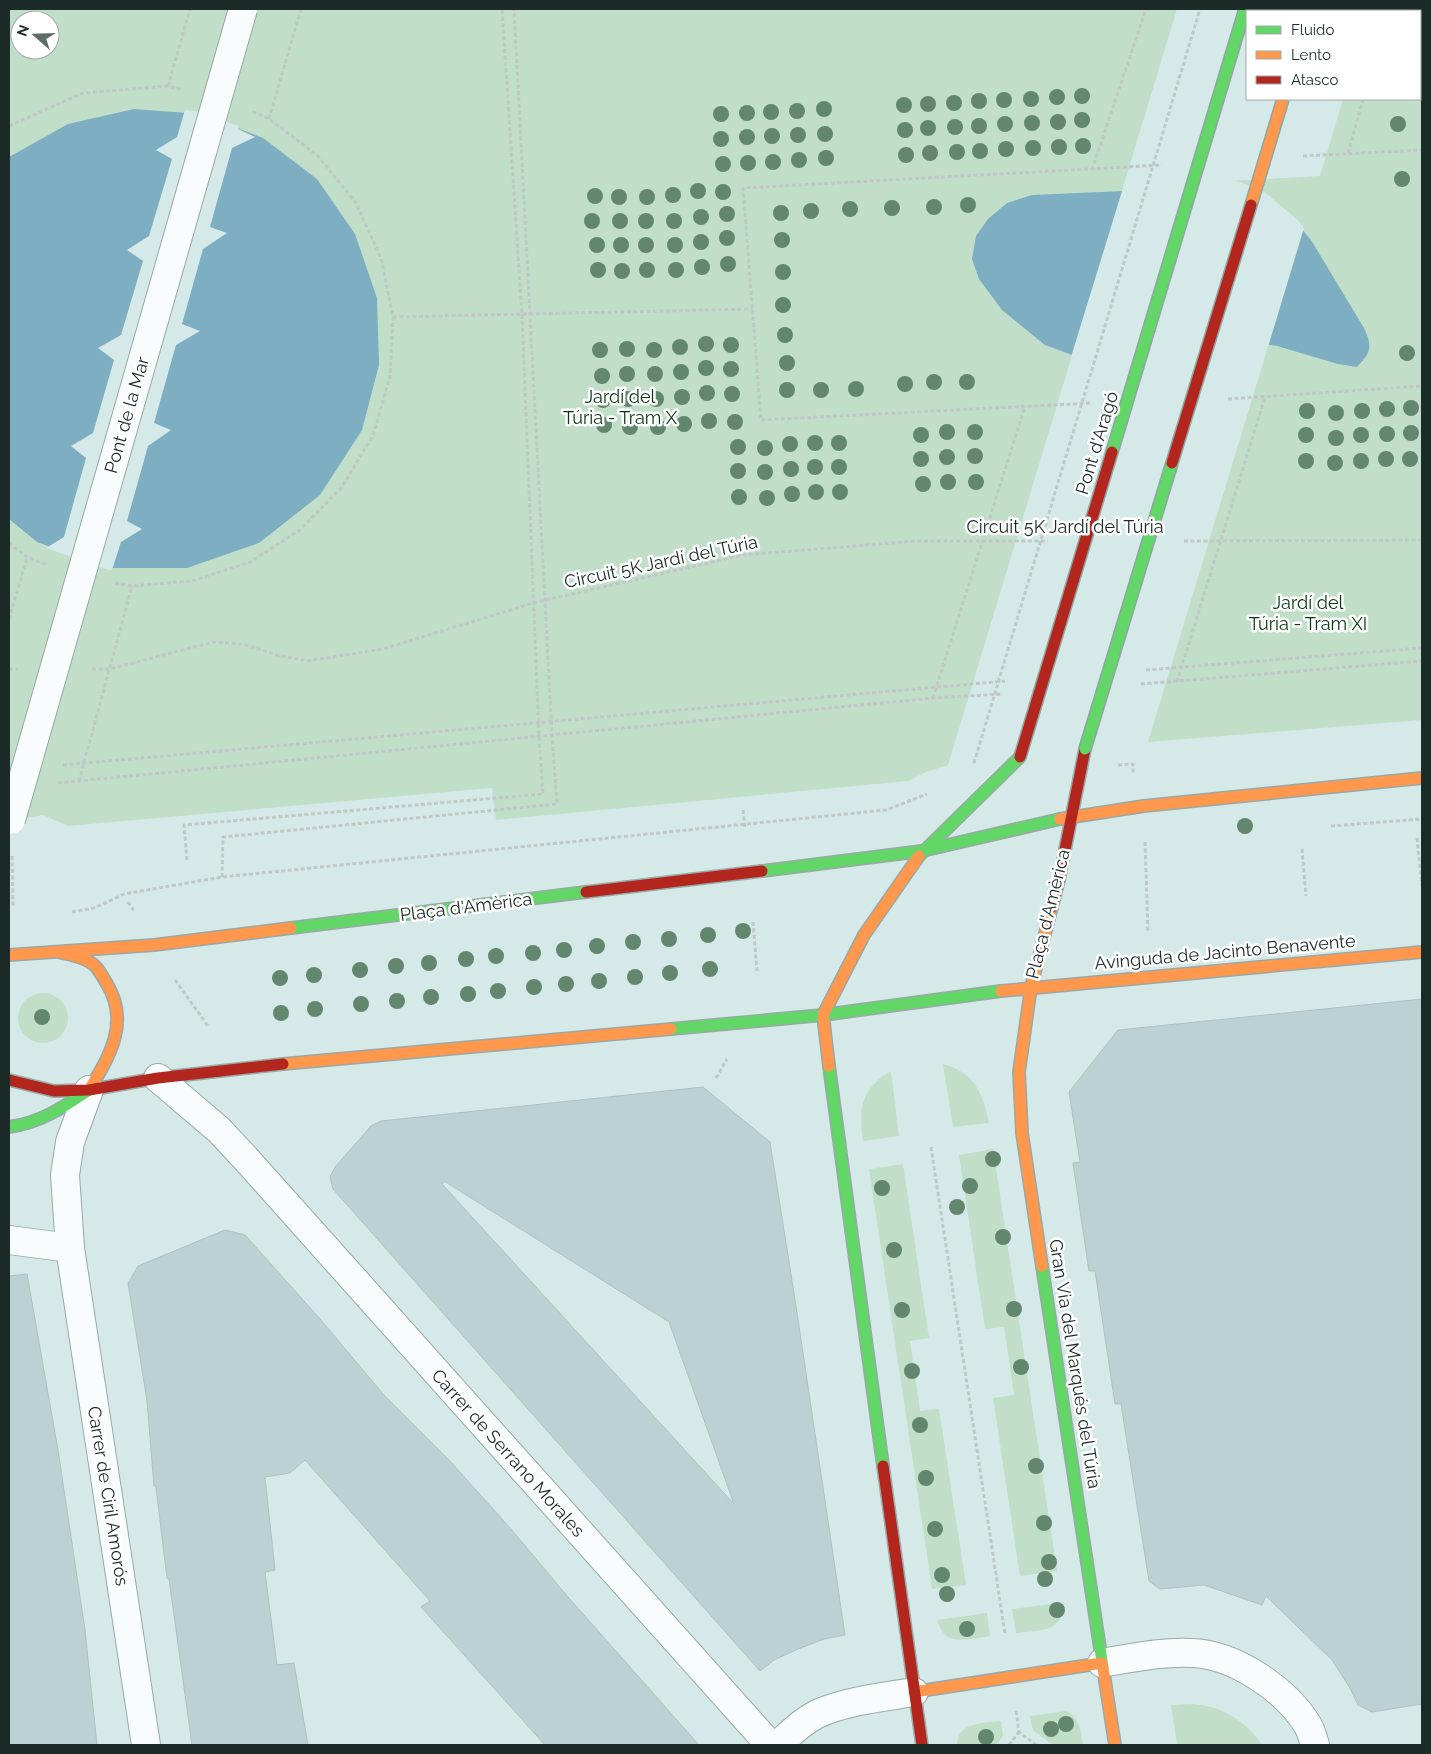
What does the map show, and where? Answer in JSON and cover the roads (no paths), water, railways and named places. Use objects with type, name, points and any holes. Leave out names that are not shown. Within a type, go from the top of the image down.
[{"type":"main road","name":"Pont d'Aragó","points":[[922,852],[1020,757],[1245,9]]},
{"type":"main road","points":[[1282,100],[1086,749],[1071,817],[1144,806],[1422,778]]},
{"type":"main road","name":"Plaça d'Amèrica","points":[[9,955],[154,946],[922,852],[1071,817],[1059,880],[1031,987],[823,1015],[238,1068],[158,1078],[89,1090],[54,1091],[9,1080]]},
{"type":"main road","points":[[922,852],[864,935],[823,1015],[841,1161],[922,1745]]},
{"type":"main road","points":[[9,966],[52,951],[76,956],[95,965],[114,996],[118,1019],[115,1040],[89,1090]]},
{"type":"main road","name":"Avinguda de Jacinto Benavente","points":[[1031,987],[1422,952]]},
{"type":"main road","name":"Gran Via del Marqués del Túria","points":[[1031,987],[1019,1072],[1022,1132],[1114,1745]]},
{"type":"main road","name":"Plaça d'Amèrica","points":[[9,1127],[50,1115],[89,1090]]},
{"type":"main road","points":[[914,1692],[1102,1662]]},
{"type":"street","name":"Pont de la Mar","points":[[11,820],[243,9]]},
{"type":"street","name":"Carrer de Serrano Morales","points":[[158,1078],[219,1130],[247,1160],[770,1745]]},
{"type":"street","points":[[9,1240],[70,1248],[65,1175],[70,1142],[89,1090]]},
{"type":"street","name":"Carrer de Ciril Amorós","points":[[70,1248],[146,1745]]},
{"type":"street","points":[[1102,1662],[1174,1653],[1196,1653],[1227,1661],[1264,1679],[1287,1698],[1308,1725],[1316,1745]]},
{"type":"street","points":[[778,1745],[795,1728],[817,1714],[870,1699],[914,1692]]},
{"type":"water","points":[[134,109],[201,114],[263,138],[317,179],[355,234],[377,298],[379,365],[362,430],[320,495],[259,543],[187,568],[109,568],[37,542],[9,519],[9,157],[68,124]]},
{"type":"water","points":[[1147,190],[1296,222],[1311,240],[1364,328],[1369,340],[1369,349],[1357,367],[1338,364],[1277,346],[1168,328],[1072,355],[1045,345],[1002,310],[979,279],[972,259],[976,236],[988,219],[1007,203],[1032,195]]},
{"type":"park label","name":"Jardí del Túria - Tram X","points":[[620,407]]},
{"type":"park label","name":"Jardí del Túria - Tram XI","points":[[1308,613]]}]
